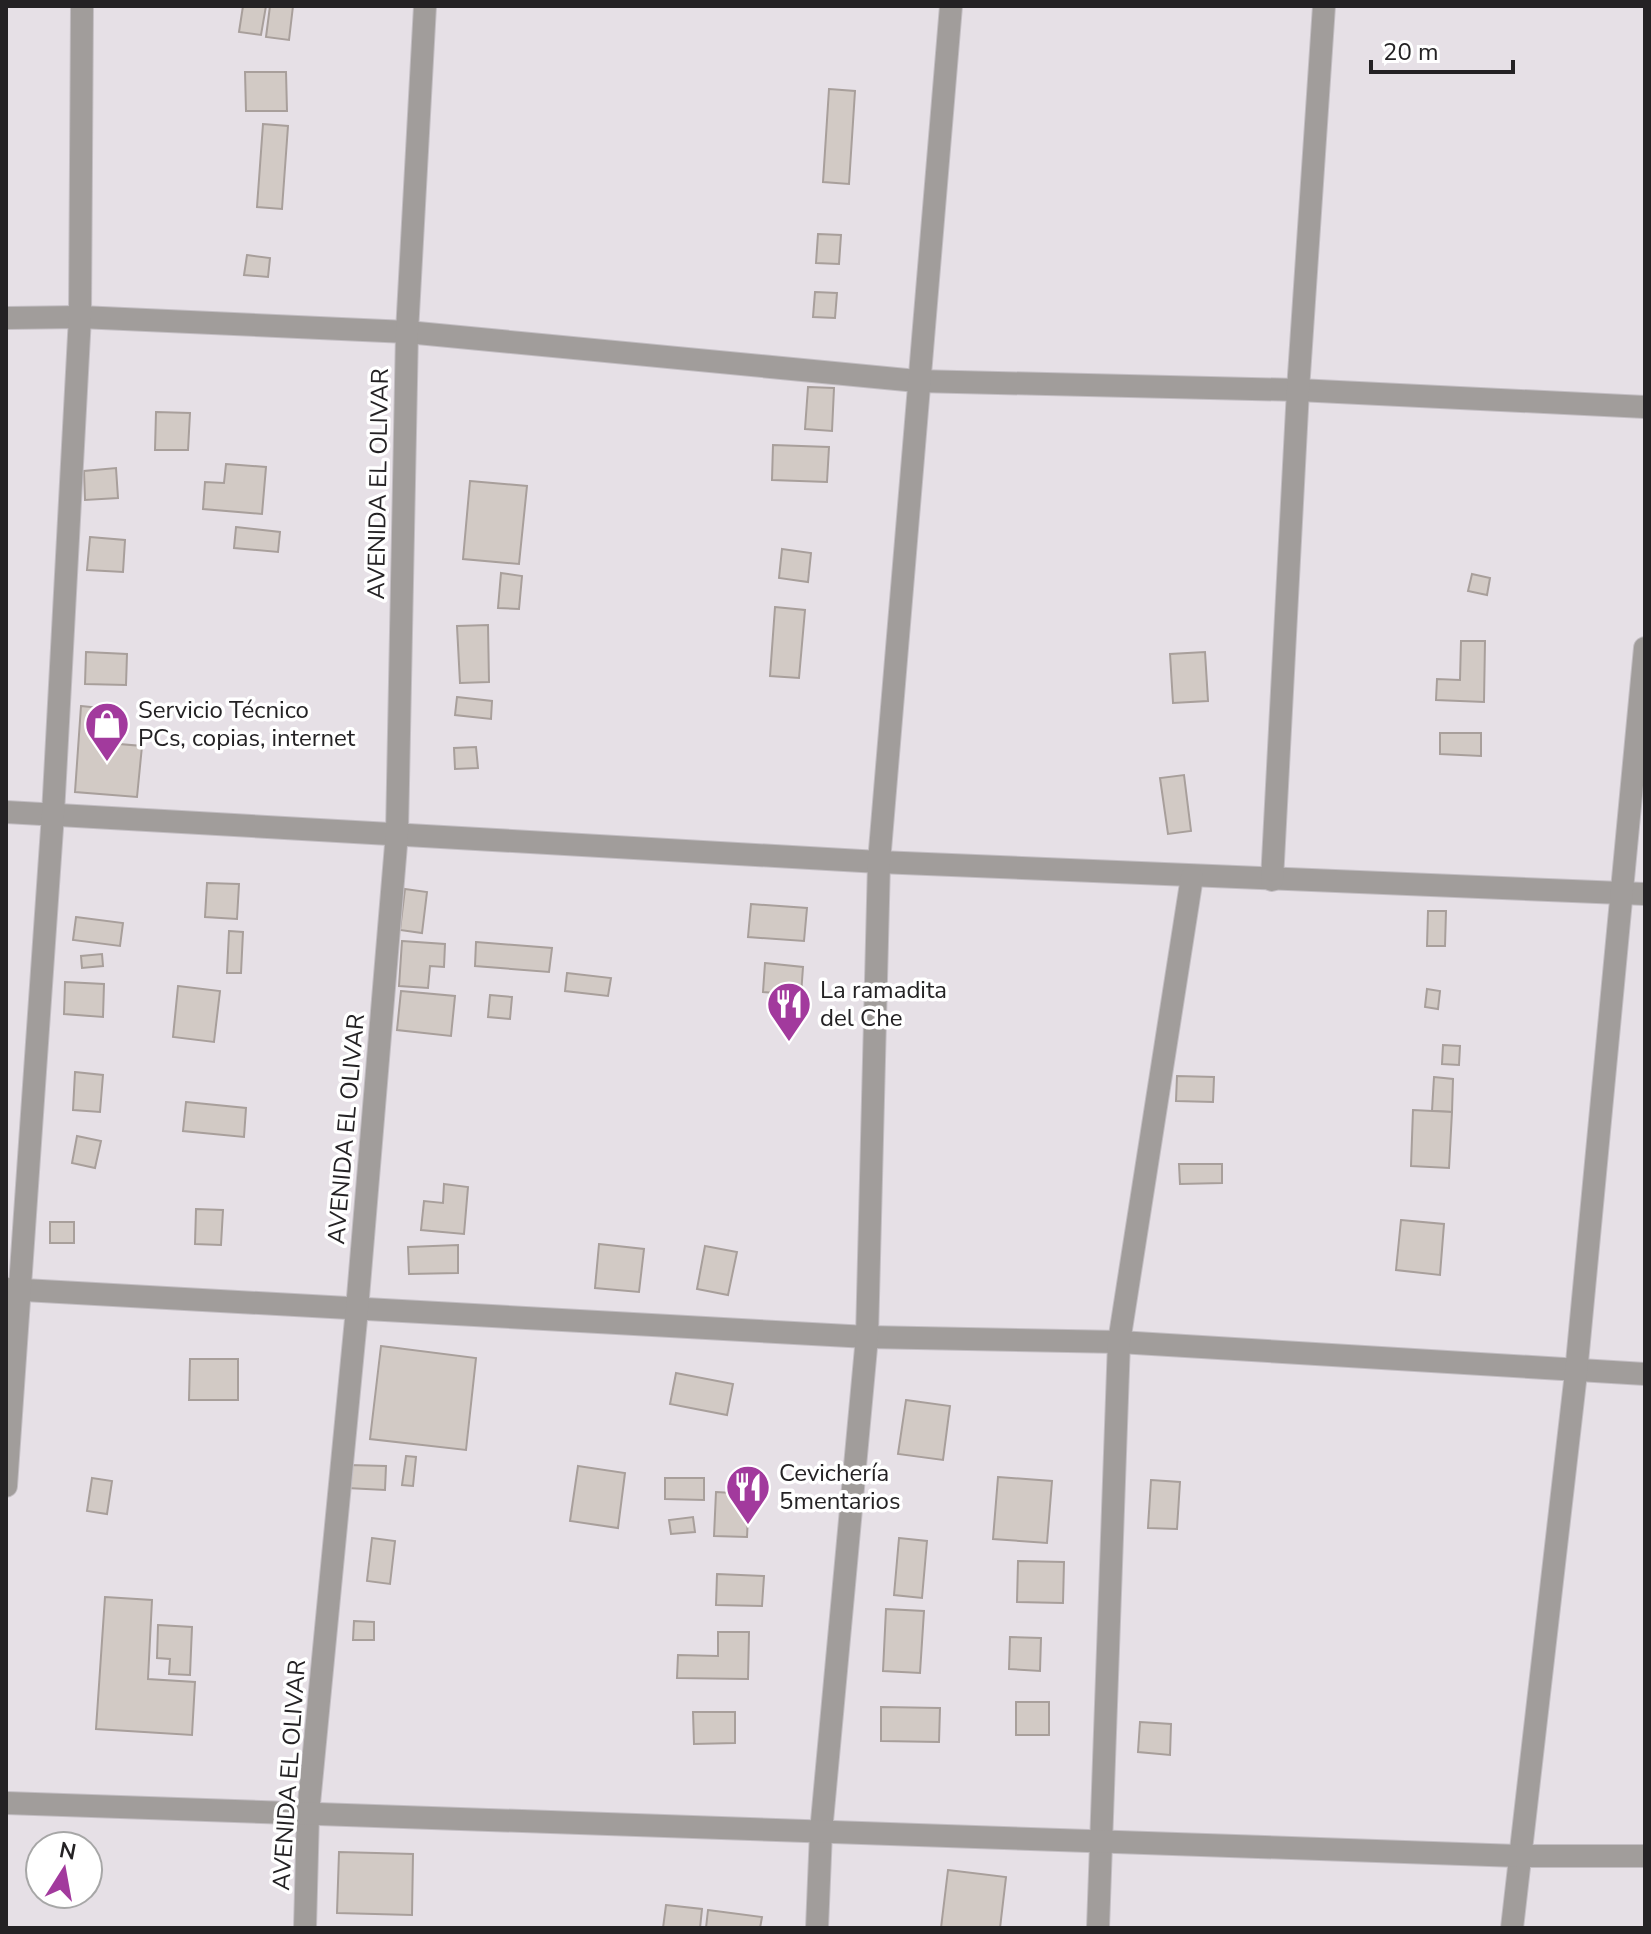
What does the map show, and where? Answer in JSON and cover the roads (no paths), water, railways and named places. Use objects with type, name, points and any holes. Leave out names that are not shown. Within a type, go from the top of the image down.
[{"type":"street","points":[[6,1486],[12,1289],[53,814],[80,317],[82,6]]},
{"type":"street","name":"AVENIDA EL OLIVAR","points":[[305,1928],[308,1814],[357,1309],[397,833],[407,332],[425,6]]},
{"type":"street","points":[[817,1928],[821,1832],[867,1337],[879,862],[917,381],[951,6]]},
{"type":"street","points":[[1272,880],[1298,390],[1324,6]]},
{"type":"street","points":[[6,318],[80,317],[407,332],[917,381],[1298,390],[1645,407]]},
{"type":"street","points":[[1512,1928],[1518,1856],[1634,894],[1645,648]]},
{"type":"street","points":[[6,812],[879,862],[1634,894]]},
{"type":"street","points":[[1098,1928],[1119,1342],[1192,877]]},
{"type":"street","points":[[12,1289],[867,1337],[1119,1342],[1576,1373],[1645,1374]]},
{"type":"street","points":[[6,1803],[1518,1856],[1645,1856]]},
{"type":"place","name":"Servicio Técnico PCs, copias, internet","points":[[107,763]]},
{"type":"place","name":"La ramadita del Che","points":[[789,1043]]},
{"type":"place","name":"Cevichería 5mentarios","points":[[748,1526]]}]
